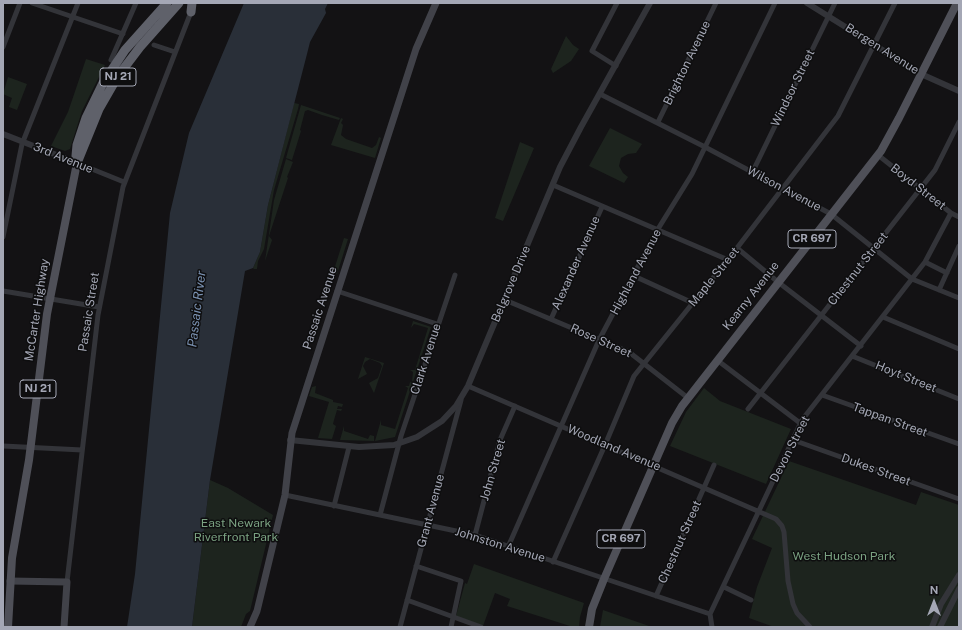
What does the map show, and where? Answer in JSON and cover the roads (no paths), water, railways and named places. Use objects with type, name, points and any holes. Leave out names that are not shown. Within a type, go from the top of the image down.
[{"type":"highway","name":"McCarter Highway","points":[[77,163],[76,152],[82,130],[100,89],[125,50],[167,3]]},
{"type":"highway","name":"McCarter Highway","points":[[77,163],[99,109],[118,76],[140,46],[179,3]]},
{"type":"main road","name":"Passaic Avenue","points":[[250,627],[257,611],[285,495],[290,440],[416,49],[436,3]]},
{"type":"main road","name":"Kearny Avenue","points":[[589,627],[591,615],[604,579],[672,423],[688,398],[717,360],[878,155],[899,118],[957,3]]},
{"type":"main road","name":"McCarter Highway","points":[[8,627],[7,581],[31,447],[50,299],[77,163]]},
{"type":"main road","points":[[7,581],[67,582]]},
{"type":"main road","name":"Passaic Street","points":[[64,627],[67,582]]},
{"type":"street","points":[[3,47],[20,3]]},
{"type":"street","points":[[32,3],[123,34]]},
{"type":"street","points":[[3,236],[23,142],[78,3]]},
{"type":"street","points":[[111,60],[136,3]]},
{"type":"street","points":[[616,66],[592,51],[617,3]]},
{"type":"street","name":"Belgrove Drive","points":[[290,440],[349,447],[369,447],[399,443],[418,437],[442,421],[456,406],[468,386],[553,185],[581,127],[650,3]]},
{"type":"street","name":"Brighton Avenue","points":[[658,122],[716,3]]},
{"type":"street","name":"Highland Avenue","points":[[508,547],[599,340],[658,230],[682,191],[705,147],[775,3]]},
{"type":"street","name":"Bergen Avenue","points":[[807,3],[921,74],[959,91]]},
{"type":"street","name":"Windsor Street","points":[[752,173],[835,3]]},
{"type":"street","name":"Maple Street","points":[[554,562],[606,445],[634,376],[693,303],[726,259],[737,248],[838,116],[895,3]]},
{"type":"street","name":"Passaic Street","points":[[67,582],[99,307],[124,182],[191,8]]},
{"type":"street","points":[[154,45],[175,52]]},
{"type":"street","name":"Wilson Avenue","points":[[600,94],[658,122],[831,214],[873,250],[912,279],[959,298]]},
{"type":"street","name":"Chestnut Street","points":[[748,409],[935,170],[959,122]]},
{"type":"street","name":"3rd Avenue","points":[[3,134],[124,182]]},
{"type":"street","name":"Boyd Street","points":[[878,155],[951,213],[959,217]]},
{"type":"street","points":[[553,185],[726,259]]},
{"type":"street","name":"Alexander Avenue","points":[[551,319],[602,207]]},
{"type":"street","name":"Devon Street","points":[[710,614],[800,423],[925,262],[951,213]]},
{"type":"street","points":[[939,290],[959,246]]},
{"type":"street","points":[[737,248],[778,282],[861,346]]},
{"type":"street","points":[[925,262],[947,273]]},
{"type":"street","name":"Clark Avenue","points":[[380,515],[399,443],[437,324],[455,275]]},
{"type":"street","points":[[634,276],[693,303]]},
{"type":"street","points":[[3,291],[99,307]]},
{"type":"street","points":[[338,291],[437,324]]},
{"type":"street","name":"Rose Street","points":[[505,300],[629,352],[688,398]]},
{"type":"street","points":[[883,316],[959,349]]},
{"type":"street","name":"Hoyt Street","points":[[852,356],[959,398]]},
{"type":"street","points":[[717,360],[800,423]]},
{"type":"street","name":"Woodland Avenue","points":[[468,386],[776,519],[782,526],[784,536],[791,599],[797,613],[810,627]]},
{"type":"street","name":"Grant Avenue","points":[[400,627],[463,395]]},
{"type":"street","name":"Tappan Street","points":[[822,395],[959,444]]},
{"type":"street","name":"John Street","points":[[475,535],[500,440],[515,406]]},
{"type":"street","name":"Dukes Street","points":[[793,440],[959,499]]},
{"type":"street","points":[[3,446],[82,450]]},
{"type":"street","points":[[334,506],[349,447]]},
{"type":"street","name":"Chestnut Street","points":[[656,596],[714,465]]},
{"type":"street","name":"Johnston Avenue","points":[[285,495],[475,535],[710,614]]},
{"type":"street","points":[[416,566],[461,581],[451,627]]},
{"type":"street","points":[[932,627],[941,604],[959,575]]},
{"type":"street","points":[[724,587],[751,600]]},
{"type":"street","points":[[940,627],[959,589]]},
{"type":"street","points":[[407,600],[481,627]]},
{"type":"street","points":[[710,614],[712,627]]},
{"type":"water","name":"Passaic River","points":[[244,3],[328,3],[325,9],[326,13],[310,42],[268,205],[260,252],[253,268],[245,271],[210,480],[192,627],[127,627],[135,574],[170,213],[189,133]]},
{"type":"park label","name":"East Newark Riverfront Park","points":[[236,530]]},
{"type":"park label","name":"West Hudson Park","points":[[844,556]]}]
